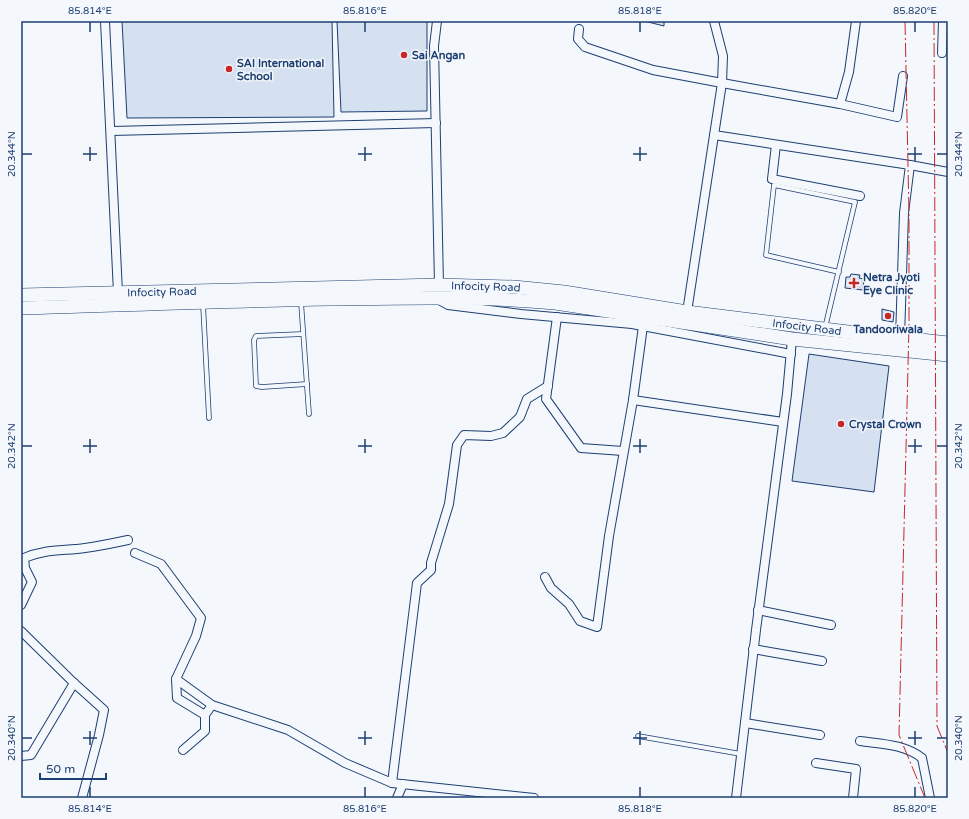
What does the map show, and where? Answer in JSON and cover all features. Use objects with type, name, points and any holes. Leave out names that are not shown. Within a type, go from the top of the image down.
[{"type":"main road","name":"Infocity Road","points":[[21,295],[42,301],[203,302],[301,300],[344,293],[439,284],[514,287],[564,292],[608,305],[792,342],[948,355]]},
{"type":"main road","name":"Infocity Road","points":[[21,308],[42,301],[118,293],[344,293],[608,305],[687,312],[948,343]]},
{"type":"street","points":[[106,21],[118,293]]},
{"type":"street","points":[[437,21],[434,46],[439,284]]},
{"type":"street","points":[[687,312],[722,83],[723,56],[714,21]]},
{"type":"street","points":[[840,104],[848,72],[856,21]]},
{"type":"street","points":[[942,53],[943,21]]},
{"type":"street","points":[[579,29],[578,39],[585,47],[653,70],[840,104],[897,117],[903,76]]},
{"type":"street","points":[[111,131],[436,123]]},
{"type":"street","points":[[714,135],[948,172]]},
{"type":"street","points":[[776,145],[772,179],[860,196]]},
{"type":"street","points":[[900,338],[904,213],[910,165]]},
{"type":"street","points":[[434,298],[448,305],[643,326],[791,354]]},
{"type":"street","points":[[557,317],[546,399],[581,448],[623,451]]},
{"type":"street","points":[[545,577],[551,588],[569,604],[580,621],[597,627],[609,536],[643,326]]},
{"type":"street","points":[[736,798],[753,649],[792,342],[948,361]]},
{"type":"street","points":[[392,783],[417,584],[430,570],[430,563],[449,504],[457,445],[464,435],[491,436],[503,433],[520,417],[527,399],[548,386]]},
{"type":"street","points":[[632,400],[783,422]]},
{"type":"street","points":[[21,605],[32,582],[25,568],[24,558],[35,553],[85,548],[128,540]]},
{"type":"street","points":[[135,553],[161,564],[201,618],[196,636],[176,679],[177,698],[205,714]]},
{"type":"street","points":[[758,610],[831,625]]},
{"type":"street","points":[[21,631],[104,710],[99,735],[82,798]]},
{"type":"street","points":[[753,649],[822,662]]},
{"type":"street","points":[[176,679],[212,705],[288,730],[345,763],[392,783],[534,798]]},
{"type":"street","points":[[21,756],[31,755],[74,683]]},
{"type":"street","points":[[182,750],[206,731],[205,714],[212,705]]},
{"type":"street","points":[[745,723],[820,735]]},
{"type":"street","points":[[860,741],[899,746],[913,751],[922,758],[930,798]]},
{"type":"street","points":[[816,763],[856,769],[853,798]]},
{"type":"street","points":[[397,798],[403,784]]},
{"type":"lane","points":[[825,328],[839,272],[855,202],[774,185],[766,255],[839,272]]},
{"type":"lane","points":[[301,300],[309,414]]},
{"type":"lane","points":[[203,302],[210,418]]},
{"type":"lane","points":[[304,334],[256,336],[254,340],[256,386],[262,387],[307,384]]},
{"type":"lane","points":[[638,736],[741,754]]},
{"type":"building","name":"SAI International School","points":[[122,21],[332,21],[334,117],[127,118]]},
{"type":"building","name":"Sai Angan","points":[[337,21],[427,21],[427,111],[341,112]]},
{"type":"building","points":[[644,21],[664,21],[664,26]]},
{"type":"building","points":[[851,274],[860,275],[859,278],[864,279],[863,290],[845,288],[846,277],[850,277]]},
{"type":"building","name":"Tandooriwala","points":[[882,309],[894,312],[893,322],[882,320]]},
{"type":"building","name":"Crystal Crown","points":[[809,354],[889,366],[874,492],[792,481]]},
{"type":"power","points":[[905,21],[909,214],[909,325],[899,735],[925,798]]},
{"type":"power","points":[[934,21],[937,726],[948,753]]},
{"type":"place","name":"Sai Angan","points":[[404,55]]},
{"type":"place","name":"SAI International School","points":[[229,69]]},
{"type":"place","name":"Netra Jyoti Eye Clinic","points":[[854,283]]},
{"type":"place","name":"Tandooriwala","points":[[888,316]]},
{"type":"place","name":"Crystal Crown","points":[[841,424]]}]
